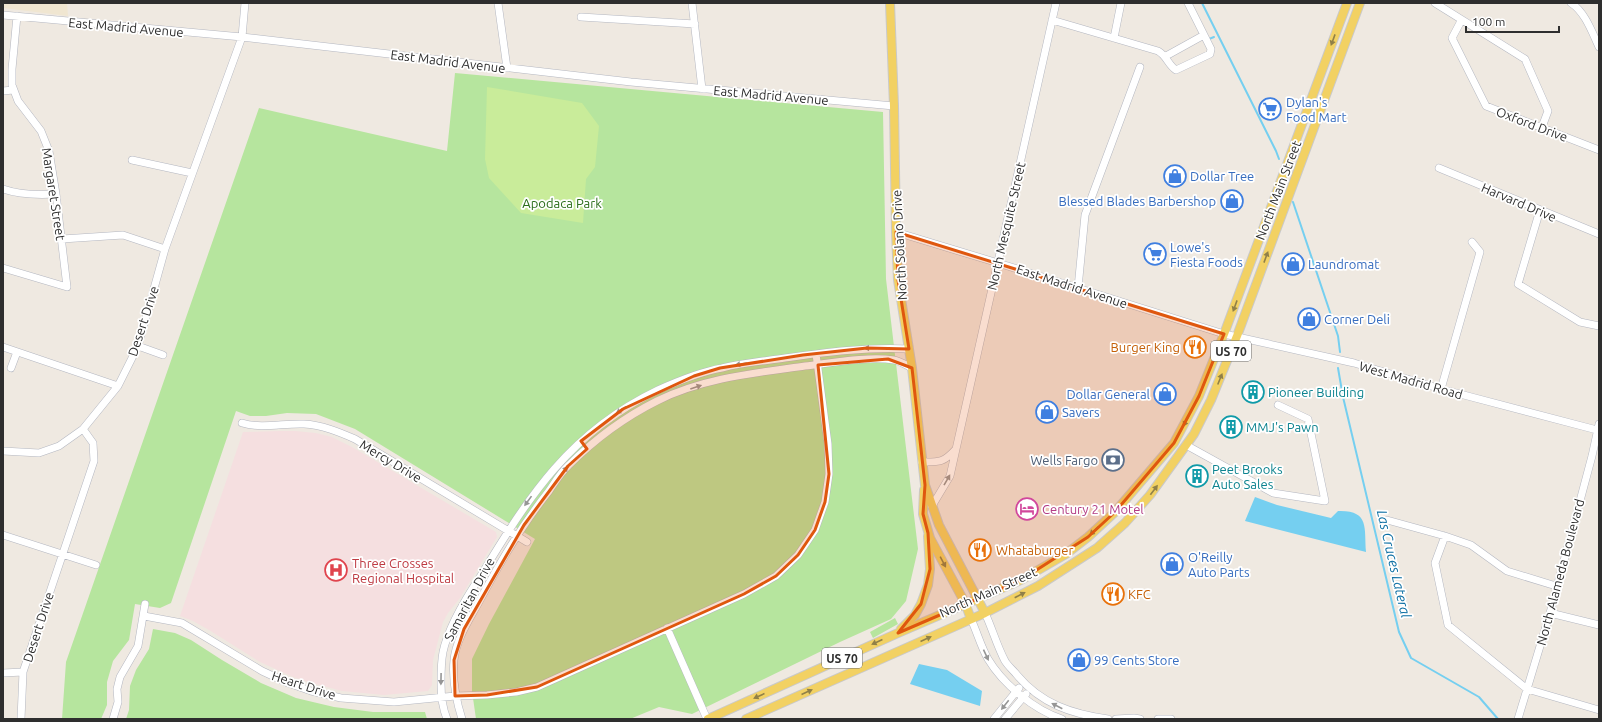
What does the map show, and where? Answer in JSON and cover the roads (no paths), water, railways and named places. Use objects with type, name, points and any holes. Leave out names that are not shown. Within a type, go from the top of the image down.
[{"type":"main road","name":"North Solano Drive","points":[[890,3],[898,280],[912,368],[925,485],[939,525],[985,613]]},
{"type":"main road","name":"North Main Street","points":[[708,719],[965,603],[1021,580],[1058,559],[1088,537],[1115,512],[1174,442],[1199,396],[1224,334],[1347,3]]},
{"type":"main road","name":"North Main Street","points":[[746,719],[985,613],[1038,586],[1097,548],[1125,523],[1150,495],[1194,434],[1211,400],[1237,336],[1360,3]]},
{"type":"main road","points":[[1263,229],[1275,234]]},
{"type":"main road","points":[[1174,442],[1186,445]]},
{"type":"main road","name":"North Solano Drive","points":[[925,485],[923,514],[928,533],[965,603],[971,619]]},
{"type":"main road","points":[[898,633],[915,616],[928,585],[930,569],[928,533]]},
{"type":"street","name":"Desert Drive","points":[[21,719],[23,672],[94,461],[93,443],[83,430],[118,386],[138,346],[165,249],[242,37],[245,3]]},
{"type":"street","points":[[498,3],[507,68]]},
{"type":"street","points":[[692,3],[702,89]]},
{"type":"street","name":"North Mesquite Street","points":[[932,506],[950,476],[1056,3]]},
{"type":"street","points":[[1114,38],[1121,3]]},
{"type":"street","points":[[1052,20],[1158,51],[1166,56],[1171,67],[1176,70],[1210,54],[1211,49],[1188,3]]},
{"type":"street","points":[[1435,3],[1461,21],[1525,60],[1548,111],[1542,127]]},
{"type":"street","points":[[1571,3],[1577,6],[1599,47]]},
{"type":"street","name":"East Madrid Avenue","points":[[3,15],[242,37],[631,82],[894,106]]},
{"type":"street","name":"Margaret Street","points":[[3,268],[67,287],[62,239],[50,158],[44,138],[37,125],[18,101],[13,90],[12,69],[17,16]]},
{"type":"street","points":[[581,17],[695,24]]},
{"type":"street","name":"Oxford Drive","points":[[1461,21],[1452,38],[1486,106],[1599,150]]},
{"type":"street","points":[[1166,56],[1204,35]]},
{"type":"street","points":[[1078,288],[1085,215],[1140,67]]},
{"type":"street","points":[[3,91],[13,90]]},
{"type":"street","points":[[132,160],[192,173]]},
{"type":"street","name":"Harvard Drive","points":[[1439,168],[1599,234]]},
{"type":"street","points":[[3,189],[41,195],[56,194]]},
{"type":"street","points":[[1540,210],[1518,284],[1580,322],[1599,326]]},
{"type":"street","name":"East Madrid Avenue","points":[[896,232],[1224,334]]},
{"type":"street","points":[[62,239],[123,235],[165,249]]},
{"type":"street","points":[[1441,389],[1480,252],[1472,242]]},
{"type":"street","name":"West Madrid Road","points":[[1224,334],[1354,363],[1441,389],[1598,427]]},
{"type":"street","points":[[138,346],[163,355]]},
{"type":"street","points":[[3,347],[118,386]]},
{"type":"street","name":"Samaritan Drive","points":[[447,719],[441,698],[442,654],[448,634],[475,584],[508,531],[548,475],[568,452],[581,441],[623,408],[669,385],[720,368],[868,348],[909,349]]},
{"type":"street","points":[[11,368],[17,352]]},
{"type":"street","name":"Heart Drive","points":[[144,616],[182,623],[262,671],[288,683],[311,691],[361,700],[394,702],[455,696],[487,695],[516,692],[536,686],[744,594],[776,576],[798,554],[815,530],[825,502],[829,474],[828,444],[816,354]]},
{"type":"street","name":"Samaritan Drive","points":[[462,719],[455,696],[454,660],[458,643],[485,590],[517,536],[543,498],[568,466],[587,449],[623,421],[659,400],[715,380],[743,374],[854,361],[888,359],[901,362],[912,368]]},
{"type":"street","points":[[669,385],[672,395]]},
{"type":"street","points":[[1186,445],[1273,493],[1325,501],[1308,420],[1278,405]]},
{"type":"street","name":"Mercy Drive","points":[[242,423],[259,426],[306,424],[342,433],[355,439],[527,542]]},
{"type":"street","name":"North Alameda Boulevard","points":[[1518,719],[1550,613],[1556,586],[1596,457],[1598,427]]},
{"type":"street","points":[[3,451],[39,453],[59,446],[83,430]]},
{"type":"street","points":[[581,441],[587,449]]},
{"type":"street","points":[[922,462],[939,462],[948,458],[955,450]]},
{"type":"street","points":[[1387,520],[1445,536],[1471,545],[1507,571],[1556,586]]},
{"type":"street","points":[[3,535],[96,565]]},
{"type":"street","points":[[1445,536],[1435,563],[1448,625],[1527,688],[1599,710]]},
{"type":"street","points":[[113,719],[118,702],[117,690],[120,677],[138,646],[145,604]]},
{"type":"street","points":[[985,613],[1006,662],[1030,689],[1043,699],[1064,710],[1086,716],[1108,719]]},
{"type":"street","points":[[1550,613],[1599,625]]},
{"type":"street","points":[[971,619],[987,657],[996,672],[1016,691],[1033,704],[1062,719]]},
{"type":"street","points":[[667,628],[708,719]]},
{"type":"street","points":[[3,673],[23,672]]},
{"type":"street","points":[[994,719],[1023,682]]},
{"type":"street","points":[[1005,719],[1030,689]]},
{"type":"street","points":[[1116,719],[1140,719]]},
{"type":"street","points":[[1158,719],[1171,719]]},
{"type":"water","points":[[1255,497],[1277,505],[1331,518],[1338,511],[1348,511],[1356,514],[1360,517],[1365,528],[1366,552],[1245,521]]},
{"type":"water","points":[[919,664],[947,670],[982,691],[980,706],[910,684]]},
{"type":"waterway","name":"Las Cruces Lateral","points":[[1202,3],[1279,159]]},
{"type":"waterway","points":[[1209,39],[1214,37]]},
{"type":"waterway","name":"Las Cruces Lateral","points":[[1293,202],[1338,336],[1340,352]]},
{"type":"waterway","name":"Las Cruces Lateral","points":[[1338,368],[1343,397],[1399,632],[1411,658],[1479,697],[1498,719]]},
{"type":"place","name":"Dylan's Food Mart","points":[[1270,109]]},
{"type":"place","name":"Dollar Tree","points":[[1175,176]]},
{"type":"place","name":"Blessed Blades Barbershop","points":[[1232,201]]},
{"type":"place","name":"Lowe's Fiesta Foods","points":[[1155,254]]},
{"type":"place","name":"Laundromat","points":[[1293,264]]},
{"type":"place","name":"Corner Deli","points":[[1309,319]]},
{"type":"place","name":"Burger King","points":[[1195,347]]},
{"type":"place","name":"Pioneer Building","points":[[1253,392]]},
{"type":"place","name":"Dollar General","points":[[1165,394]]},
{"type":"place","name":"Savers","points":[[1047,412]]},
{"type":"place","name":"MMJ's Pawn","points":[[1231,427]]},
{"type":"place","name":"Wells Fargo","points":[[1113,460]]},
{"type":"place","name":"Peet Brooks Auto Sales","points":[[1197,476]]},
{"type":"place","name":"Century 21 Motel","points":[[1027,509]]},
{"type":"place","name":"Whataburger","points":[[980,550]]},
{"type":"place","name":"O'Reilly Auto Parts","points":[[1172,564]]},
{"type":"place","name":"Three Crosses Regional Hospital","points":[[336,570]]},
{"type":"place","name":"KFC","points":[[1113,594]]},
{"type":"place","name":"99 Cents Store","points":[[1079,660]]},
{"type":"park label","name":"Apodaca Park","points":[[562,203]]}]
